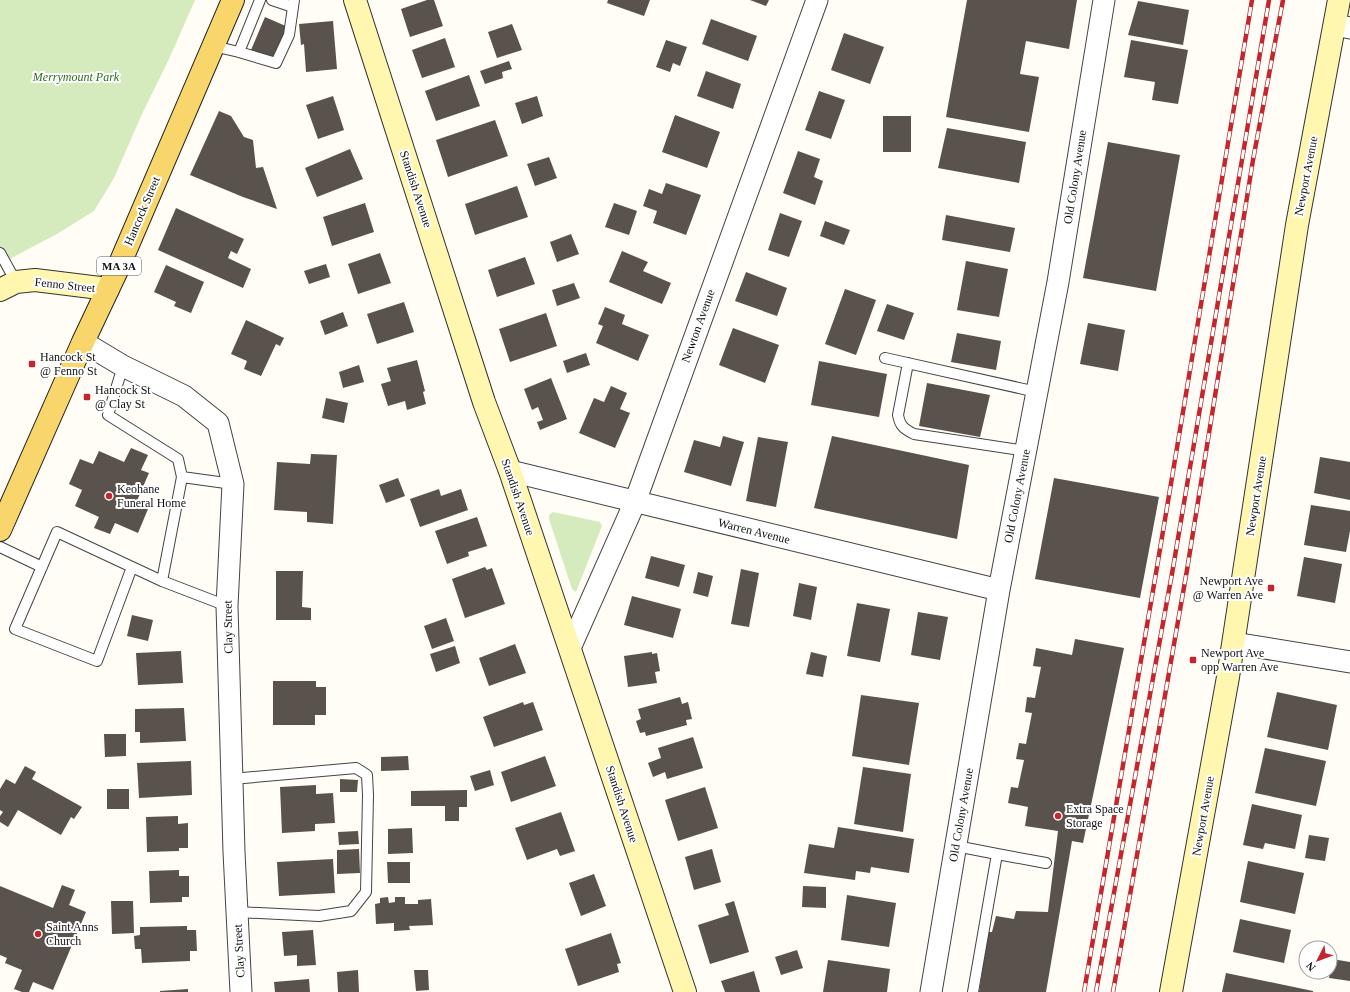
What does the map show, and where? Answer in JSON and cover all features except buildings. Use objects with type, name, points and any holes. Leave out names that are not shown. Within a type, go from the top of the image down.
[{"type":"main road","name":"Hancock Street","points":[[0,530],[83,342],[108,290],[233,0]]},
{"type":"street","name":"Standish Avenue","points":[[355,0],[484,402],[510,471],[685,992]]},
{"type":"street","name":"Newton Avenue","points":[[570,648],[635,502],[817,0]]},
{"type":"street","name":"Old Colony Avenue","points":[[931,992],[999,590],[1058,282],[1104,0]]},
{"type":"street","name":"Newport Avenue","points":[[1171,992],[1234,643],[1297,225],[1342,27],[1339,0]]},
{"type":"street","name":"Fenno Street","points":[[8,286],[35,280],[108,290]]},
{"type":"street","name":"Clay Street","points":[[83,342],[123,366],[184,396],[218,423],[233,484],[227,606],[232,779],[241,992]]},
{"type":"street","name":"Warren Avenue","points":[[510,471],[999,590]]},
{"type":"street","points":[[1234,643],[1350,662]]},
{"type":"lane","points":[[239,52],[260,0]]},
{"type":"lane","points":[[213,46],[276,63],[289,35],[294,3],[272,0]]},
{"type":"lane","points":[[0,253],[8,286]]},
{"type":"lane","points":[[885,358],[1037,392]]},
{"type":"lane","points":[[908,363],[898,415],[900,423],[907,430],[914,434],[1026,452]]},
{"type":"lane","points":[[123,366],[108,415],[178,458],[182,477],[162,581]]},
{"type":"lane","points":[[182,477],[233,484]]},
{"type":"lane","points":[[132,567],[97,661],[15,629],[57,532],[132,567],[162,581],[227,606]]},
{"type":"lane","points":[[0,547],[42,568]]},
{"type":"lane","points":[[232,779],[356,768],[367,775],[368,795],[366,892],[351,911],[319,916],[237,912]]},
{"type":"lane","points":[[956,846],[1046,863]]},
{"type":"lane","points":[[973,992],[997,854]]},
{"type":"green space","name":"Merrymount Park","points":[[0,0],[195,0],[114,178],[94,211],[57,234],[0,264]]},
{"type":"green space","points":[[553,512],[600,522],[602,526],[576,592],[572,589],[549,519],[549,515]]},
{"type":"railway","points":[[1084,992],[1252,0]]},
{"type":"railway","points":[[1096,992],[1173,568],[1269,0]]},
{"type":"railway","points":[[1113,992],[1187,570],[1253,160],[1283,0]]},
{"type":"place","name":"Hancock St @ Fenno St","points":[[32,364]]},
{"type":"place","name":"Hancock St @ Clay St","points":[[87,397]]},
{"type":"place","name":"Keohane Funeral Home","points":[[109,496]]},
{"type":"place","name":"Newport Ave @ Warren Ave","points":[[1271,588]]},
{"type":"place","name":"Newport Ave opp Warren Ave","points":[[1193,660]]},
{"type":"place","name":"Extra Space Storage","points":[[1058,816]]},
{"type":"place","name":"Saint Anns Church","points":[[38,934]]}]
